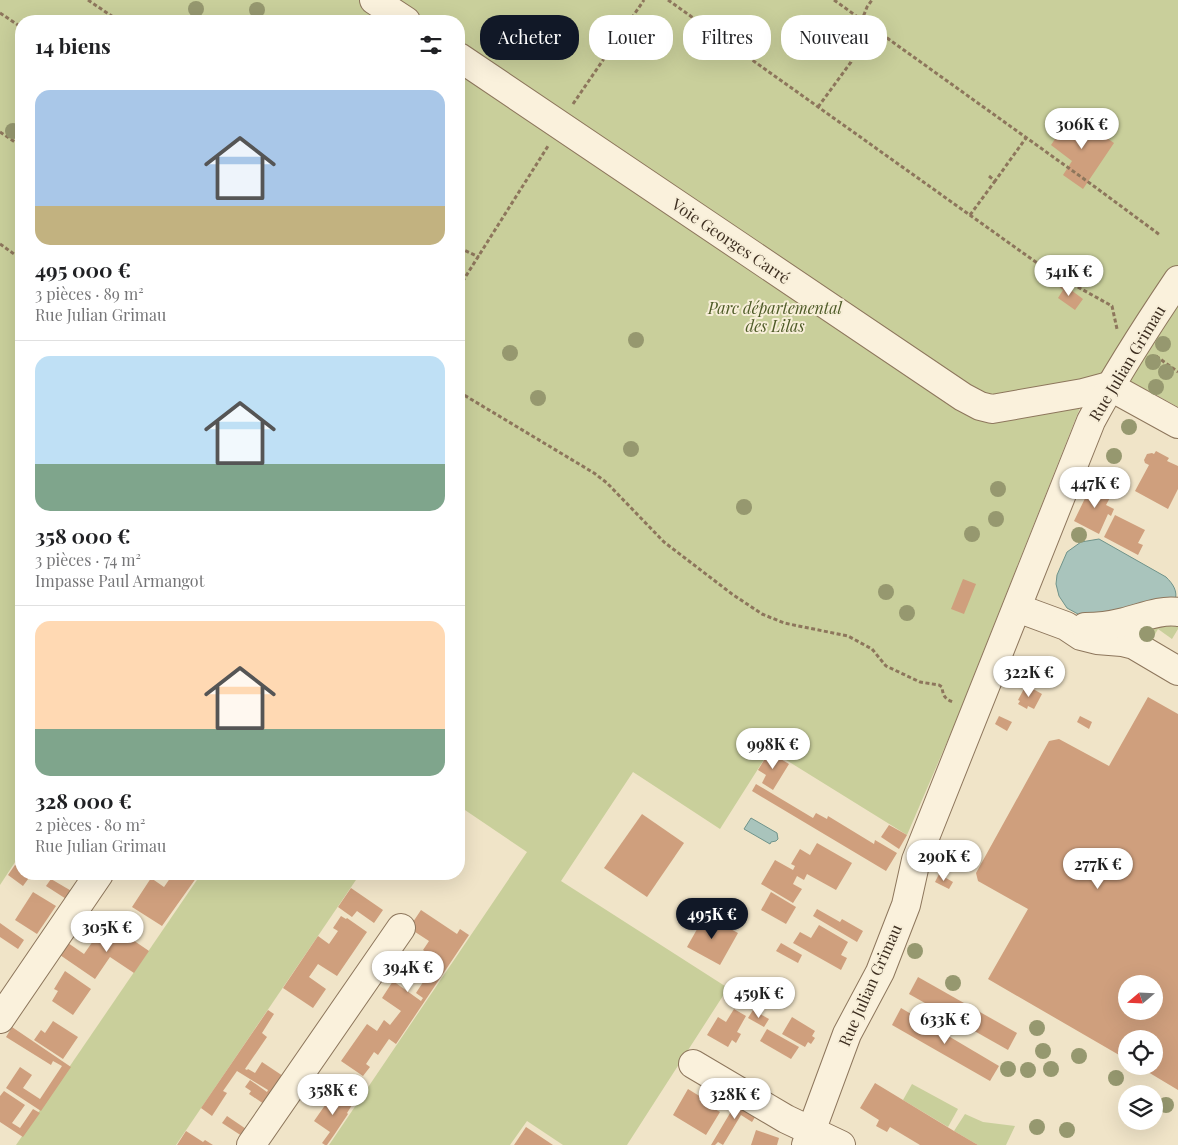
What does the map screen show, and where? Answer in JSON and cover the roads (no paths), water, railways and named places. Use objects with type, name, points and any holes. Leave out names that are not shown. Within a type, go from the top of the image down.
[{"type":"street","points":[[374,0],[397,15]]},
{"type":"street","name":"Voie Georges Carré","points":[[465,61],[963,398],[992,409],[1083,393],[1109,386]]},
{"type":"street","name":"Rue Julian Grimau","points":[[808,1138],[847,1034],[880,972],[906,905],[916,860],[1091,421],[1109,386],[1178,280]]},
{"type":"street","points":[[1109,386],[1178,424]]},
{"type":"street","points":[[1017,608],[1066,626],[1081,636],[1134,645],[1178,671]]},
{"type":"street","points":[[1066,626],[1098,626],[1121,623],[1172,610],[1178,612]]},
{"type":"street","points":[[0,1019],[95,880]]},
{"type":"street","points":[[251,1145],[400,928]]},
{"type":"street","points":[[693,1064],[786,1120],[808,1138],[841,1145]]},
{"type":"water","points":[[1099,539],[1166,577],[1174,588],[1176,594],[1175,601],[1087,619],[1067,608],[1059,596],[1056,584],[1057,575],[1067,552],[1081,542]]},
{"type":"water","points":[[751,818],[777,833],[778,839],[770,844],[744,829]]},
{"type":"park label","name":"Parc départemental des Lilas","points":[[775,317]]}]
